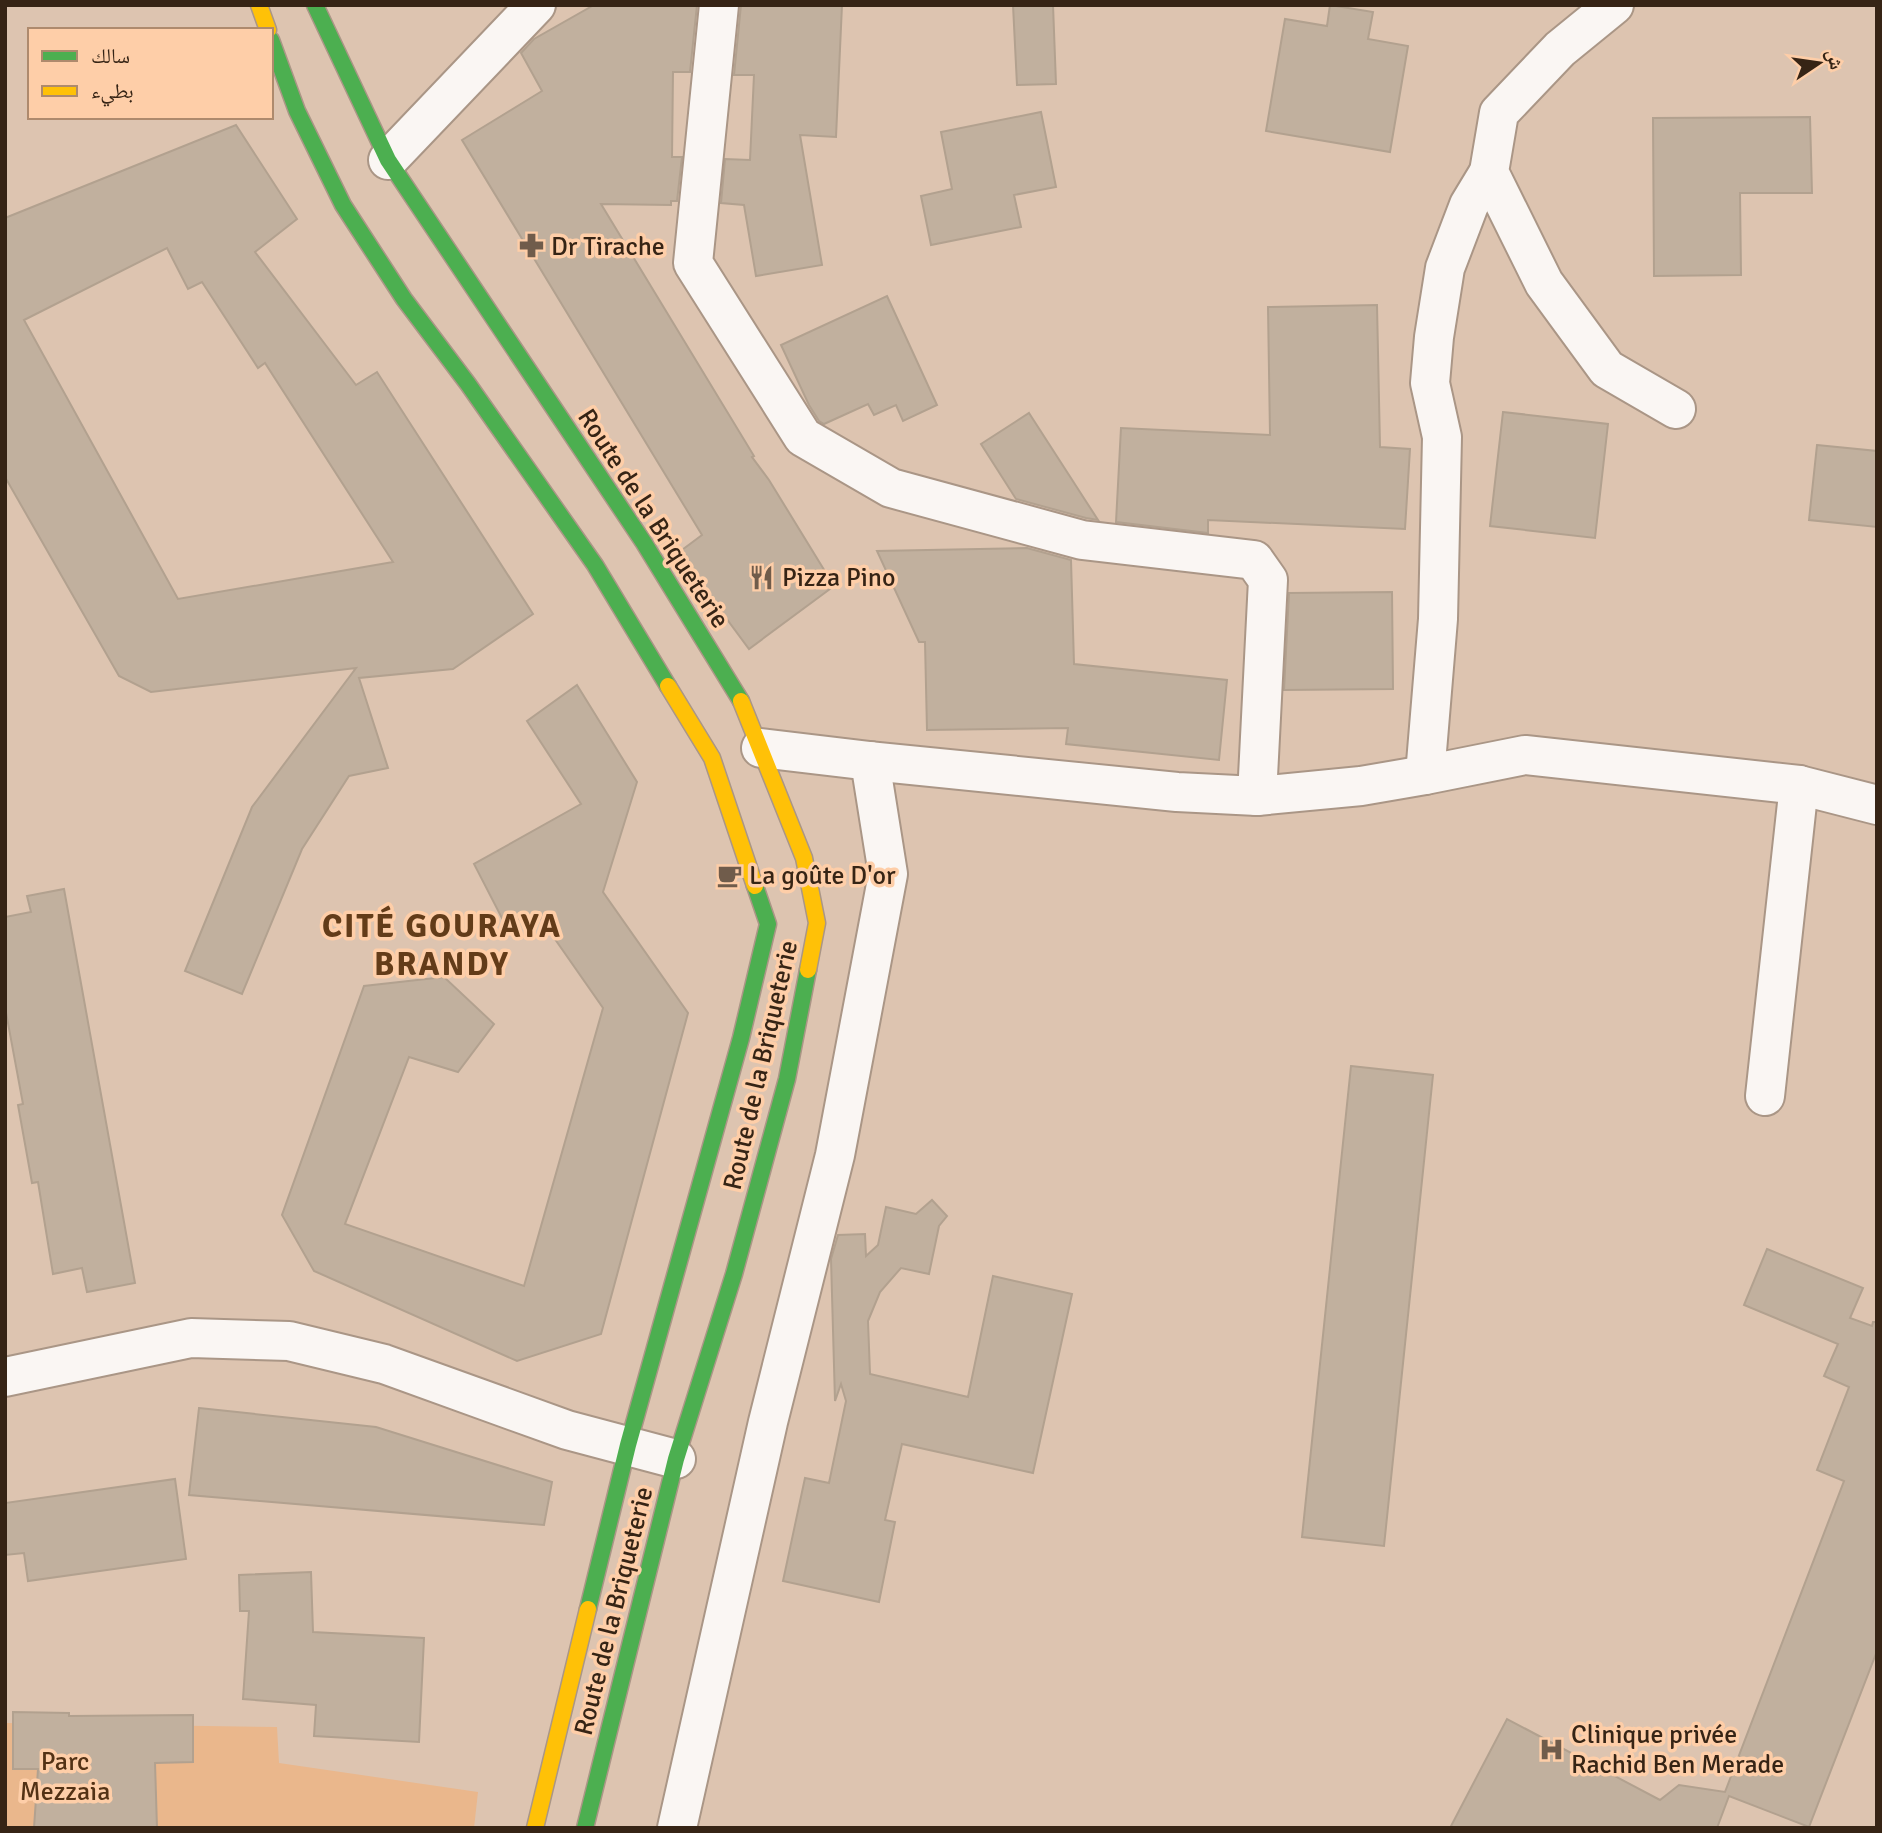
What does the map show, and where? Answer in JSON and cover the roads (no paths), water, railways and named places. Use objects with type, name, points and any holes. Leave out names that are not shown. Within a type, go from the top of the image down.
[{"type":"street","points":[[259,5],[267,28]]},
{"type":"street","name":"Route de la Briqueterie","points":[[315,5],[388,160],[644,542],[741,701],[804,858],[817,923],[784,1092],[734,1275],[676,1459],[585,1828]]},
{"type":"street","points":[[388,160],[536,5]]},
{"type":"street","points":[[719,5],[693,263],[803,437],[891,488],[1082,540],[1254,560],[1268,580],[1257,796]]},
{"type":"street","points":[[1425,775],[1438,620],[1442,437],[1430,383],[1444,268],[1469,205],[1489,172],[1499,113],[1560,49],[1614,5]]},
{"type":"street","name":"Route de la Briqueterie","points":[[273,45],[297,111],[343,205],[404,299],[468,384],[595,565],[712,758],[768,925],[741,1038],[628,1445],[535,1828]]},
{"type":"street","points":[[1489,172],[1544,284],[1607,369],[1676,409]]},
{"type":"street","points":[[761,748],[1177,792],[1257,796],[1360,786],[1525,755],[1799,785],[1877,805]]},
{"type":"street","points":[[677,1828],[768,1422],[835,1155],[888,874],[870,761]]},
{"type":"street","points":[[1765,1096],[1799,785]]},
{"type":"street","points":[[5,1377],[191,1338],[289,1341],[384,1364],[568,1430],[676,1459]]},
{"type":"place","name":"Dr Tirache","points":[[531,246]]},
{"type":"place","name":"Pizza Pino","points":[[762,577]]},
{"type":"place","name":"La goûte D'or","points":[[729,875]]},
{"type":"place","name":"Clinique privée Rachid Ben Merade","points":[[1551,1749]]},
{"type":"district","name":"CITÉ GOURAYA BRANDY","points":[[442,944]]},
{"type":"park label","name":"Parc Mezzaia","points":[[65,1776]]}]
